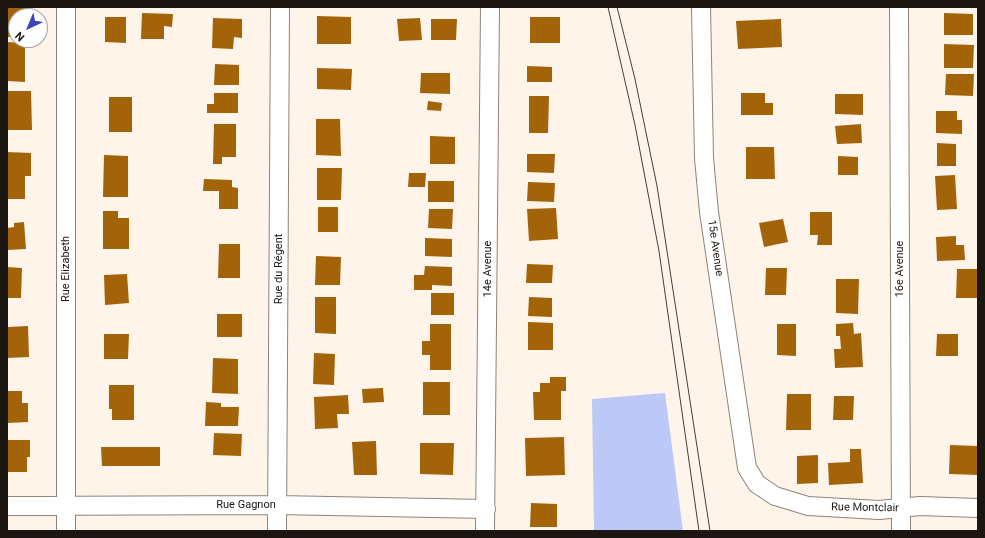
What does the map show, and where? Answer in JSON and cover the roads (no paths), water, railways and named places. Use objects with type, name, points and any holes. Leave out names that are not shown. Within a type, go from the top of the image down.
[{"type":"street","name":"Rue Elizabeth","points":[[66,7],[66,531]]},
{"type":"street","name":"Rue du Régent","points":[[277,531],[280,7]]},
{"type":"street","name":"14e Avenue","points":[[485,531],[490,7]]},
{"type":"street","name":"15e Avenue","points":[[701,7],[704,158],[709,212],[747,468],[757,484]]},
{"type":"street","name":"16e Avenue","points":[[899,7],[901,531]]},
{"type":"street","name":"Rue Montclair","points":[[757,484],[775,496],[808,506],[879,510],[920,506],[978,508]]},
{"type":"street","name":"Rue Gagnon","points":[[7,506],[277,505],[486,509]]},
{"type":"tram line","points":[[608,7],[635,125],[659,251],[699,531]]},
{"type":"tram line","points":[[617,7],[635,79],[657,186],[710,531]]}]
